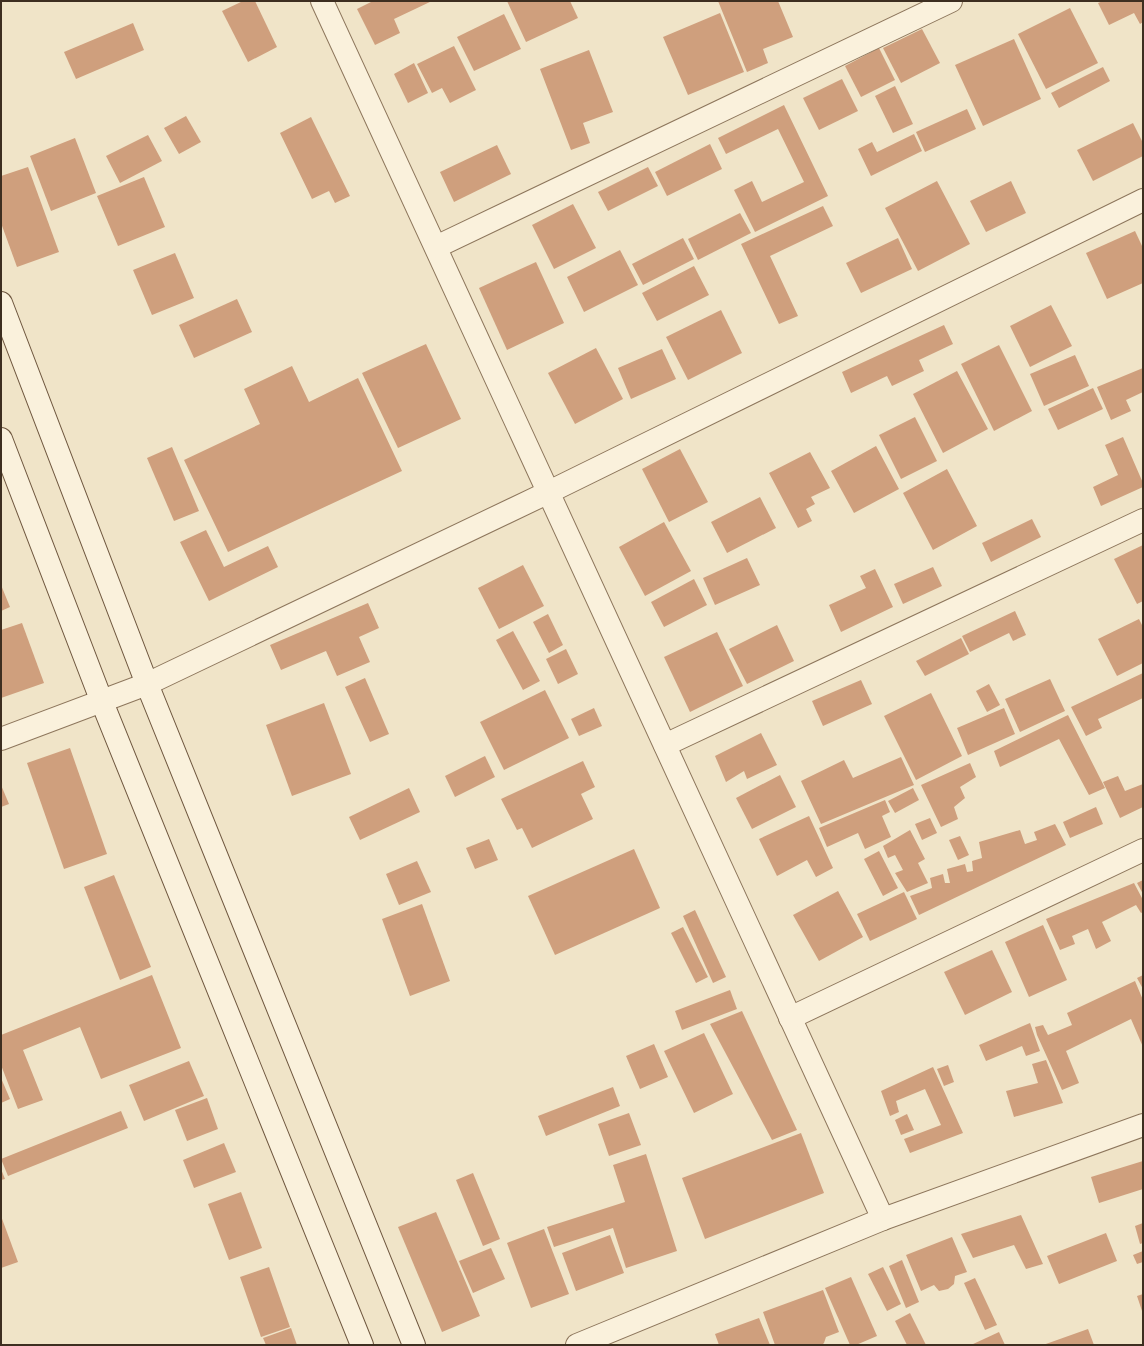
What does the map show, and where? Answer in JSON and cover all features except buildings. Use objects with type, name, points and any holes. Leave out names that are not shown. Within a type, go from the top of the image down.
[{"type":"street","points":[[436,247],[951,1]]},
{"type":"street","points":[[328,3],[436,247],[882,1219]]},
{"type":"street","points":[[1,739],[147,684],[549,492],[1143,200]]},
{"type":"street","points":[[1,303],[147,684],[414,1345]]},
{"type":"street","points":[[1,439],[102,702],[362,1345]]},
{"type":"street","points":[[665,745],[1143,520]]},
{"type":"street","points":[[790,1018],[1143,850]]},
{"type":"street","points":[[577,1345],[882,1219],[1143,1125]]}]
